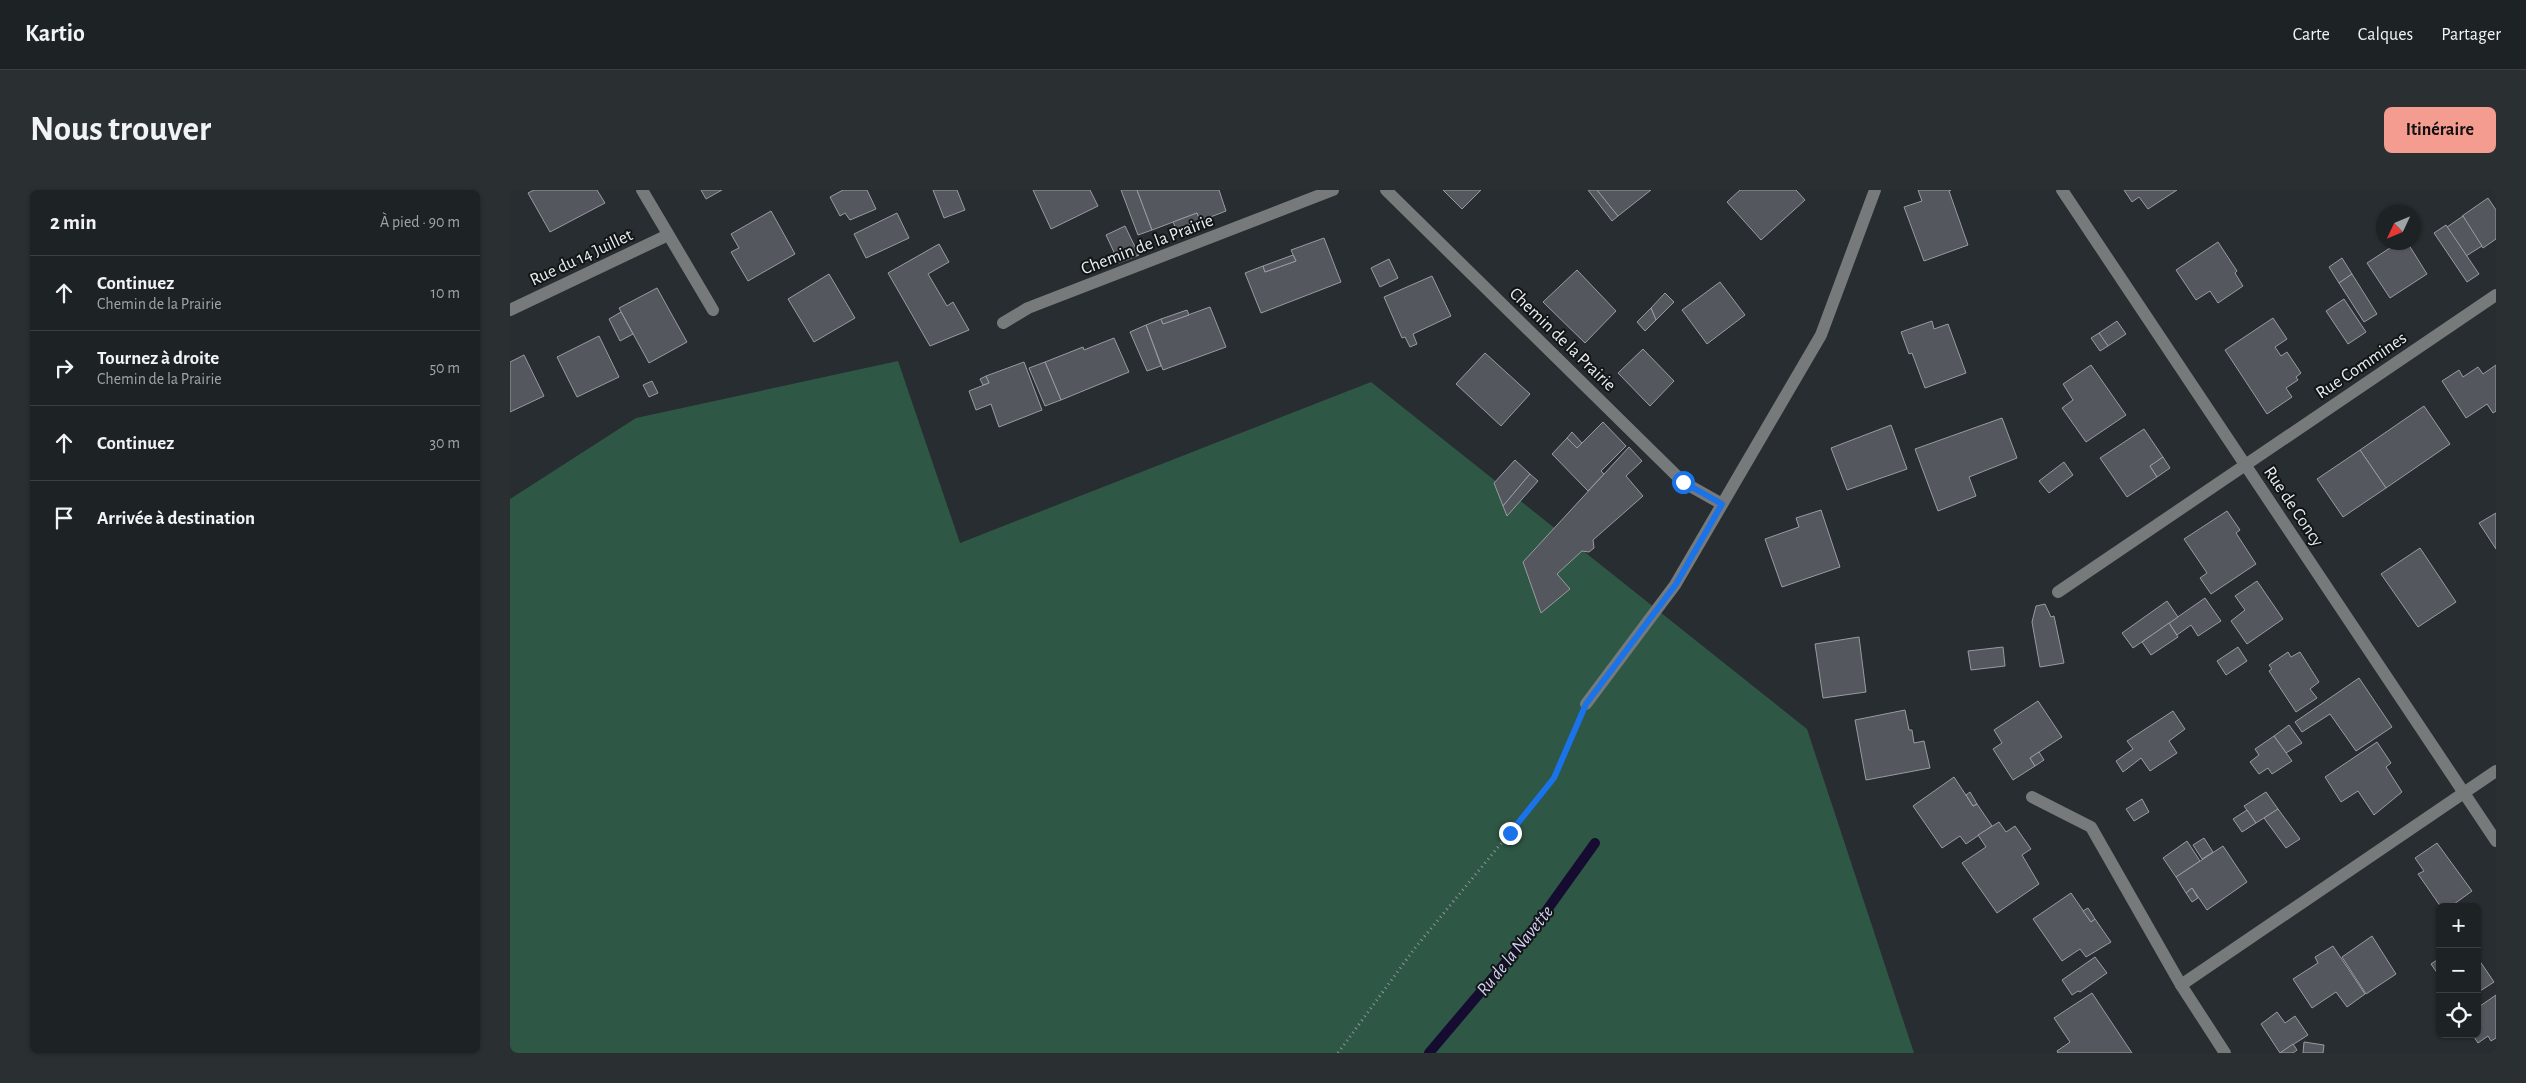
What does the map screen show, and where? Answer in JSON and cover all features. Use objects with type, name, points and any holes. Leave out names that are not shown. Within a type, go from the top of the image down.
[{"type":"street","points":[[642,190],[713,310]]},
{"type":"street","name":"Chemin de la Prairie","points":[[1003,323],[1028,308],[1333,190]]},
{"type":"street","name":"Chemin de la Prairie","points":[[1386,190],[1683,482],[1722,504]]},
{"type":"street","points":[[1586,704],[1676,584],[1821,335],[1876,190]]},
{"type":"street","name":"Rue de Concy","points":[[2062,190],[2496,841]]},
{"type":"street","name":"Rue du 14 Juillet","points":[[510,310],[668,235]]},
{"type":"street","name":"Rue Commines","points":[[2058,592],[2496,295]]},
{"type":"street","points":[[2181,986],[2496,771]]},
{"type":"street","points":[[2032,796],[2091,827],[2181,986],[2226,1053]]},
{"type":"path","points":[[1338,1053],[1415,948],[1554,778],[1586,704]]},
{"type":"green space","points":[[898,361],[960,543],[1371,382],[1807,729],[1914,1053],[510,1053],[510,499],[636,418]]},
{"type":"building","points":[[534,190],[597,190],[605,203],[550,232],[528,193]]},
{"type":"building","points":[[701,190],[722,190],[706,199]]},
{"type":"building","points":[[843,190],[867,190],[876,209],[850,220],[845,213],[840,216],[830,197]]},
{"type":"building","points":[[933,190],[957,190],[965,210],[944,218]]},
{"type":"building","points":[[1033,190],[1090,190],[1098,206],[1051,229]]},
{"type":"building","points":[[1121,190],[1137,190],[1152,230],[1138,235]]},
{"type":"building","points":[[1137,190],[1219,190],[1226,211],[1200,221],[1197,213],[1152,230]]},
{"type":"building","points":[[1443,190],[1481,190],[1462,209]]},
{"type":"building","points":[[1588,190],[1597,190],[1618,216],[1612,221]]},
{"type":"building","points":[[1597,190],[1651,190],[1618,216]]},
{"type":"building","points":[[1740,190],[1796,190],[1805,200],[1761,240],[1727,202]]},
{"type":"building","points":[[1918,190],[1951,190],[1949,191],[1968,245],[1924,261],[1904,207],[1922,201]]},
{"type":"building","points":[[2124,190],[2177,190],[2148,209],[2139,197],[2132,202]]},
{"type":"building","points":[[2488,198],[2496,210],[2496,239],[2483,248],[2462,216]]},
{"type":"building","points":[[771,211],[795,254],[748,281],[731,252],[739,248],[731,234]]},
{"type":"building","points":[[897,213],[909,238],[866,258],[854,234]]},
{"type":"building","points":[[1197,213],[1200,221],[1176,229],[1173,222]]},
{"type":"building","points":[[2463,216],[2482,246],[2466,256],[2447,227]]},
{"type":"building","points":[[2446,225],[2479,274],[2467,282],[2434,233]]},
{"type":"building","points":[[1125,226],[1139,255],[1119,263],[1106,235]]},
{"type":"building","points":[[1324,238],[1341,282],[1261,313],[1245,273],[1263,266],[1265,272],[1296,261],[1291,250]]},
{"type":"building","points":[[2218,242],[2237,271],[2235,273],[2243,286],[2218,303],[2210,291],[2196,300],[2176,270]]},
{"type":"building","points":[[939,244],[949,262],[928,274],[947,306],[953,302],[969,330],[930,346],[888,273]]},
{"type":"building","points":[[2387,250],[2412,250],[2427,274],[2390,298],[2367,263]]},
{"type":"building","points":[[1293,255],[1296,261],[1265,272],[1263,266]]},
{"type":"building","points":[[2342,258],[2352,274],[2339,283],[2329,267]]},
{"type":"building","points":[[1389,259],[1398,278],[1380,287],[1371,268]]},
{"type":"building","points":[[1577,270],[1616,311],[1585,343],[1543,302]]},
{"type":"building","points":[[829,274],[855,318],[814,342],[788,299]]},
{"type":"building","points":[[2352,274],[2377,314],[2364,322],[2339,283]]},
{"type":"building","points":[[1432,276],[1451,316],[1413,334],[1417,344],[1410,347],[1405,337],[1402,338],[1384,297]]},
{"type":"building","points":[[1720,282],[1745,315],[1707,344],[1682,310]]},
{"type":"building","points":[[657,288],[687,342],[649,363],[619,308]]},
{"type":"building","points":[[1665,293],[1674,302],[1656,320],[1651,308]]},
{"type":"building","points":[[2344,299],[2366,332],[2348,344],[2326,311]]},
{"type":"building","points":[[1210,307],[1226,347],[1163,370],[1146,325],[1161,319],[1163,324]]},
{"type":"building","points":[[1651,308],[1656,320],[1645,331],[1637,322]]},
{"type":"building","points":[[1187,310],[1189,315],[1163,324],[1161,319]]},
{"type":"building","points":[[621,312],[633,334],[620,341],[609,319]]},
{"type":"building","points":[[2273,318],[2287,339],[2275,347],[2281,356],[2287,352],[2301,373],[2296,377],[2298,380],[2286,388],[2292,397],[2267,414],[2225,350]]},
{"type":"building","points":[[1932,321],[1934,329],[1948,324],[1966,373],[1925,388],[1912,353],[1909,354],[1901,332]]},
{"type":"building","points":[[2117,321],[2126,334],[2108,346],[2099,333]]},
{"type":"building","points":[[1146,325],[1161,366],[1147,371],[1130,332]]},
{"type":"building","points":[[2099,333],[2108,346],[2100,351],[2091,338]]},
{"type":"building","points":[[599,336],[619,377],[577,397],[557,357]]},
{"type":"building","points":[[1114,338],[1129,372],[1061,400],[1045,362],[1083,347],[1084,350]]},
{"type":"building","points":[[1643,349],[1674,381],[1650,406],[1618,373]]},
{"type":"building","points":[[1485,353],[1530,394],[1501,426],[1456,384]]},
{"type":"building","points":[[524,355],[544,396],[510,412],[510,362]]},
{"type":"building","points":[[1024,362],[1042,410],[999,427],[991,404],[976,410],[969,391],[989,383],[986,376]]},
{"type":"building","points":[[1045,362],[1061,400],[1045,406],[1029,368]]},
{"type":"building","points":[[2091,365],[2126,415],[2086,442],[2062,408],[2073,400],[2063,384]]},
{"type":"building","points":[[2496,365],[2496,411],[2493,413],[2487,404],[2466,418],[2442,381],[2459,370],[2463,377],[2478,367],[2483,374]]},
{"type":"building","points":[[986,376],[989,383],[983,385],[980,379]]},
{"type":"building","points":[[652,381],[658,393],[649,397],[643,385]]},
{"type":"building","points":[[2424,406],[2450,444],[2386,488],[2360,450]]},
{"type":"building","points":[[2002,418],[2017,458],[1969,477],[1976,496],[1938,511],[1915,449]]},
{"type":"building","points":[[1603,422],[1626,446],[1601,471],[1604,474],[1588,491],[1552,454],[1567,438],[1577,448]]},
{"type":"building","points":[[1891,425],[1907,469],[1847,490],[1831,448]]},
{"type":"building","points":[[2144,429],[2163,457],[2150,466],[2157,477],[2127,497],[2100,458]]},
{"type":"building","points":[[1572,432],[1582,443],[1577,448],[1567,438]]},
{"type":"building","points":[[1629,447],[1642,461],[1626,476],[1643,496],[1593,540],[1594,548],[1589,552],[1582,551],[1557,574],[1570,589],[1541,613],[1523,562]]},
{"type":"building","points":[[2360,450],[2386,488],[2343,517],[2317,479]]},
{"type":"building","points":[[2163,457],[2170,468],[2157,477],[2150,466]]},
{"type":"building","points":[[1515,460],[1530,474],[1503,506],[1494,483]]},
{"type":"building","points":[[2064,462],[2073,475],[2049,493],[2039,481]]},
{"type":"building","points":[[1530,474],[1538,481],[1507,516],[1503,506]]},
{"type":"building","points":[[1821,510],[1840,567],[1782,587],[1765,539],[1799,527],[1796,518]]},
{"type":"building","points":[[2227,511],[2240,530],[2236,533],[2256,564],[2211,594],[2200,578],[2207,573],[2184,539]]},
{"type":"building","points":[[2496,513],[2496,549],[2479,523]]},
{"type":"building","points":[[2420,548],[2456,602],[2418,627],[2381,574]]},
{"type":"building","points":[[2257,581],[2283,619],[2247,644],[2231,621],[2245,610],[2235,596]]},
{"type":"building","points":[[2205,598],[2221,621],[2198,636],[2191,625],[2177,635],[2169,623]]},
{"type":"building","points":[[2167,601],[2178,617],[2133,648],[2122,633]]},
{"type":"building","points":[[2045,604],[2051,617],[2054,616],[2064,663],[2040,667],[2032,622],[2036,606]]},
{"type":"building","points":[[2169,623],[2178,637],[2151,655],[2142,642]]},
{"type":"building","points":[[1859,637],[1866,692],[1823,698],[1815,644]]},
{"type":"building","points":[[2003,647],[2005,666],[1971,670],[1968,651]]},
{"type":"building","points":[[2238,647],[2247,661],[2226,675],[2217,661]]},
{"type":"building","points":[[2288,652],[2291,657],[2300,652],[2319,682],[2310,689],[2317,698],[2296,712],[2269,671],[2272,669],[2269,665]]},
{"type":"building","points":[[2359,678],[2392,727],[2356,751],[2330,714],[2302,732],[2295,722]]},
{"type":"building","points":[[2038,701],[2062,737],[2030,758],[2035,766],[2013,780],[1993,749],[2002,743],[1994,730]]},
{"type":"building","points":[[1905,710],[1914,743],[1924,741],[1930,768],[1866,780],[1855,720]]},
{"type":"building","points":[[2173,711],[2185,729],[2169,741],[2177,753],[2150,771],[2141,758],[2123,772],[2116,761],[2133,749],[2127,741]]},
{"type":"building","points":[[2289,725],[2302,743],[2286,753],[2274,736]]},
{"type":"building","points":[[2274,736],[2292,761],[2272,774],[2268,768],[2259,774],[2250,762],[2259,755],[2255,749]]},
{"type":"building","points":[[2377,742],[2391,763],[2386,767],[2402,792],[2374,815],[2358,791],[2341,802],[2325,777]]},
{"type":"building","points":[[2039,752],[2044,760],[2035,766],[2030,758]]},
{"type":"building","points":[[1954,777],[1973,806],[1977,804],[1992,826],[1966,844],[1960,836],[1942,848],[1913,806]]},
{"type":"building","points":[[1970,792],[1977,804],[1973,806],[1966,795]]},
{"type":"building","points":[[2266,792],[2278,809],[2256,823],[2244,806]]},
{"type":"building","points":[[2142,799],[2149,812],[2134,821],[2126,809]]},
{"type":"building","points":[[2278,809],[2300,839],[2286,848],[2264,818]]},
{"type":"building","points":[[2247,810],[2256,823],[2242,832],[2233,819]]},
{"type":"building","points":[[1999,822],[2006,832],[2015,826],[2031,849],[2022,855],[2039,884],[1997,913],[1962,863],[1986,847],[1978,835]]},
{"type":"building","points":[[2204,838],[2213,852],[2202,859],[2193,845]]},
{"type":"building","points":[[2187,841],[2200,861],[2176,877],[2163,858]]},
{"type":"building","points":[[2437,843],[2472,891],[2456,903],[2438,903],[2418,874],[2424,871],[2415,858]]},
{"type":"building","points":[[2223,846],[2247,882],[2207,910],[2192,888],[2186,893],[2176,877]]},
{"type":"building","points":[[2192,888],[2198,898],[2192,902],[2186,893]]},
{"type":"building","points":[[2071,893],[2091,922],[2095,919],[2111,942],[2086,957],[2080,949],[2062,961],[2033,919]]},
{"type":"building","points":[[2088,908],[2095,919],[2091,922],[2083,911]]},
{"type":"building","points":[[2372,936],[2396,974],[2366,994],[2342,957]]},
{"type":"building","points":[[2333,946],[2365,994],[2347,1007],[2336,992],[2312,1008],[2293,979],[2318,963],[2315,957]]},
{"type":"building","points":[[2095,957],[2107,973],[2080,992],[2078,991],[2072,995],[2062,980]]},
{"type":"building","points":[[2436,961],[2436,971],[2431,964]]},
{"type":"building","points":[[2481,963],[2494,982],[2481,990]]},
{"type":"building","points":[[2092,993],[2132,1053],[2058,1053],[2057,1051],[2070,1042],[2054,1018]]},
{"type":"building","points":[[2496,995],[2496,1038],[2491,1041],[2488,1036],[2478,1043],[2475,1038],[2481,1038],[2481,1005]]},
{"type":"building","points":[[2277,1012],[2285,1023],[2295,1016],[2308,1035],[2280,1053],[2261,1024]]},
{"type":"building","points":[[2304,1042],[2324,1045],[2323,1053],[2303,1053]]},
{"type":"building","points":[[2293,1044],[2297,1050],[2293,1053],[2280,1053]]},
{"type":"waterway","name":"Ru de la Navette","points":[[1429,1053],[1529,935],[1595,843]]},
{"type":"route","points":[[1510,833],[1554,778],[1586,704],[1676,584],[1722,504],[1683,482]]}]
